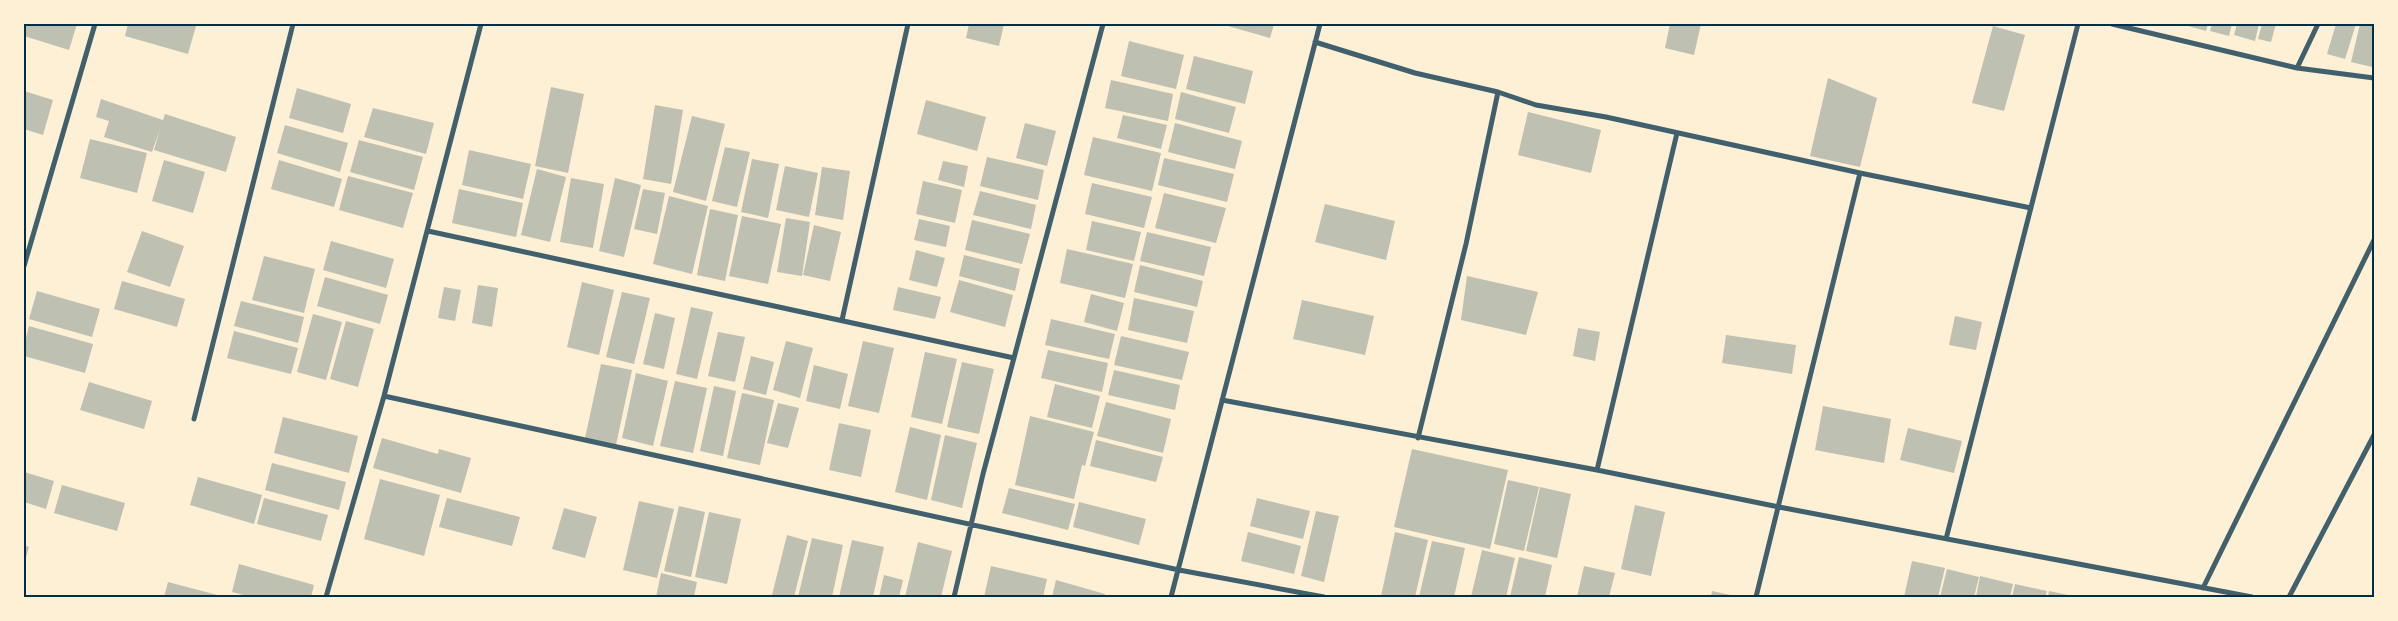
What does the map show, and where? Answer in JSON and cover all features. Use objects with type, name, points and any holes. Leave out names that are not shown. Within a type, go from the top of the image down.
[{"type":"street","points":[[24,266],[95,24]]},
{"type":"street","points":[[194,419],[293,24]]},
{"type":"street","points":[[326,597],[384,396],[481,24]]},
{"type":"street","points":[[842,320],[908,24]]},
{"type":"street","points":[[954,597],[1014,358],[1103,24]]},
{"type":"street","points":[[1171,597],[1320,24]]},
{"type":"street","points":[[1946,539],[2078,24]]},
{"type":"street","points":[[2112,24],[2297,68],[2374,78]]},
{"type":"street","points":[[2297,68],[2318,24]]},
{"type":"street","points":[[1315,42],[1415,73],[1498,92],[1536,105],[1606,117],[1860,173],[2031,208]]},
{"type":"street","points":[[1418,438],[1466,244],[1498,92]]},
{"type":"street","points":[[1597,470],[1677,133]]},
{"type":"street","points":[[1756,597],[1860,173]]},
{"type":"street","points":[[428,231],[1014,358]]},
{"type":"street","points":[[2203,588],[2374,240]]},
{"type":"street","points":[[384,396],[1178,570],[1324,597]]},
{"type":"street","points":[[1222,400],[1597,470],[1779,507],[2252,597]]},
{"type":"street","points":[[2290,597],[2374,435]]},
{"type":"building","points":[[24,24],[77,24],[69,50],[24,36]]},
{"type":"building","points":[[128,24],[189,24],[196,26],[188,54],[125,36]]},
{"type":"building","points":[[969,24],[1004,24],[999,46],[966,38]]},
{"type":"building","points":[[1221,24],[1274,24],[1270,38]]},
{"type":"building","points":[[1670,24],[1701,24],[1694,55],[1665,48]]},
{"type":"building","points":[[2189,24],[2208,24],[2206,31],[2188,26]]},
{"type":"building","points":[[2212,24],[2232,24],[2229,36],[2210,31]]},
{"type":"building","points":[[2237,24],[2259,24],[2255,41],[2234,35]]},
{"type":"building","points":[[2262,24],[2276,24],[2271,42],[2258,39]]},
{"type":"building","points":[[2336,24],[2356,24],[2345,59],[2327,54]]},
{"type":"building","points":[[2360,24],[2374,25],[2372,67],[2351,62]]},
{"type":"building","points":[[1993,26],[2025,35],[2004,111],[1972,103]]},
{"type":"building","points":[[1129,41],[1184,55],[1176,89],[1121,76]]},
{"type":"building","points":[[1194,56],[1253,71],[1245,104],[1186,89]]},
{"type":"building","points":[[1828,78],[1877,98],[1860,167],[1810,156]]},
{"type":"building","points":[[1111,80],[1173,94],[1168,121],[1105,108]]},
{"type":"building","points":[[551,87],[584,94],[568,173],[535,166]]},
{"type":"building","points":[[297,88],[351,104],[343,133],[289,118]]},
{"type":"building","points":[[24,91],[53,100],[43,135],[24,129]]},
{"type":"building","points":[[1181,92],[1236,107],[1229,133],[1175,119]]},
{"type":"building","points":[[101,99],[163,120],[165,114],[236,137],[226,172],[154,150],[160,129],[152,152],[104,137],[109,121],[96,117]]},
{"type":"building","points":[[926,100],[986,117],[977,151],[917,134]]},
{"type":"building","points":[[655,105],[683,110],[671,184],[643,179]]},
{"type":"building","points":[[373,108],[434,123],[426,154],[364,137]]},
{"type":"building","points":[[1528,112],[1601,130],[1591,173],[1518,155]]},
{"type":"building","points":[[1123,115],[1167,125],[1161,149],[1117,138]]},
{"type":"building","points":[[692,116],[725,124],[706,201],[673,192]]},
{"type":"building","points":[[1025,123],[1056,131],[1047,166],[1016,158]]},
{"type":"building","points":[[1175,123],[1242,141],[1235,169],[1168,152]]},
{"type":"building","points":[[285,125],[348,143],[340,172],[277,153]]},
{"type":"building","points":[[1093,137],[1161,153],[1152,191],[1084,175]]},
{"type":"building","points":[[90,139],[147,153],[137,193],[80,178]]},
{"type":"building","points":[[359,140],[423,157],[414,190],[350,172]]},
{"type":"building","points":[[725,147],[750,152],[737,207],[712,201]]},
{"type":"building","points":[[469,150],[531,164],[523,199],[462,185]]},
{"type":"building","points":[[987,157],[1044,170],[1038,200],[980,186]]},
{"type":"building","points":[[1164,158],[1234,174],[1227,202],[1158,185]]},
{"type":"building","points":[[752,159],[779,164],[768,218],[741,212]]},
{"type":"building","points":[[164,160],[205,172],[193,213],[152,201]]},
{"type":"building","points":[[279,160],[342,179],[334,207],[271,189]]},
{"type":"building","points":[[943,161],[968,166],[964,187],[938,180]]},
{"type":"building","points":[[785,166],[818,173],[809,217],[776,210]]},
{"type":"building","points":[[822,167],[850,171],[843,220],[815,215]]},
{"type":"building","points":[[537,169],[566,177],[550,242],[521,235]]},
{"type":"building","points":[[348,176],[413,193],[403,228],[339,210]]},
{"type":"building","points":[[571,178],[604,184],[593,248],[560,242]]},
{"type":"building","points":[[615,178],[641,185],[624,257],[599,251]]},
{"type":"building","points":[[923,181],[962,190],[955,223],[916,214]]},
{"type":"building","points":[[1092,183],[1152,197],[1144,228],[1085,214]]},
{"type":"building","points":[[459,189],[523,203],[516,237],[452,223]]},
{"type":"building","points":[[643,189],[665,193],[657,234],[634,229]]},
{"type":"building","points":[[980,191],[1036,205],[1031,229],[973,215]]},
{"type":"building","points":[[1164,193],[1226,208],[1216,243],[1155,228]]},
{"type":"building","points":[[669,196],[708,206],[692,274],[653,264]]},
{"type":"building","points":[[1325,204],[1395,221],[1386,260],[1315,242]]},
{"type":"building","points":[[710,209],[738,215],[725,281],[697,275]]},
{"type":"building","points":[[742,216],[781,224],[768,284],[729,276]]},
{"type":"building","points":[[786,218],[810,222],[802,276],[777,272]]},
{"type":"building","points":[[919,219],[950,226],[946,247],[914,240]]},
{"type":"building","points":[[972,220],[1030,234],[1022,264],[965,250]]},
{"type":"building","points":[[1092,221],[1141,232],[1134,261],[1086,250]]},
{"type":"building","points":[[814,225],[841,232],[830,281],[803,275]]},
{"type":"building","points":[[142,231],[184,246],[170,287],[127,272]]},
{"type":"building","points":[[1147,232],[1211,247],[1204,276],[1140,261]]},
{"type":"building","points":[[331,241],[394,259],[386,288],[323,270]]},
{"type":"building","points":[[1067,249],[1133,264],[1125,298],[1060,283]]},
{"type":"building","points":[[916,250],[945,258],[937,287],[909,280]]},
{"type":"building","points":[[964,255],[1020,269],[1015,291],[959,276]]},
{"type":"building","points":[[264,256],[315,269],[304,313],[252,300]]},
{"type":"building","points":[[1140,265],[1203,281],[1197,307],[1134,292]]},
{"type":"building","points":[[1467,276],[1538,292],[1526,335],[1461,320]]},
{"type":"building","points":[[325,277],[388,295],[380,324],[317,306]]},
{"type":"building","points":[[959,280],[1013,295],[1005,327],[950,312]]},
{"type":"building","points":[[122,281],[185,299],[177,327],[114,309]]},
{"type":"building","points":[[582,282],[614,290],[599,355],[567,347]]},
{"type":"building","points":[[478,285],[498,288],[492,327],[472,323]]},
{"type":"building","points":[[444,287],[461,290],[455,321],[438,318]]},
{"type":"building","points":[[898,287],[941,297],[935,319],[893,310]]},
{"type":"building","points":[[37,291],[100,309],[92,337],[29,319]]},
{"type":"building","points":[[622,292],[650,298],[634,364],[606,357]]},
{"type":"building","points":[[1091,294],[1124,303],[1117,331],[1084,322]]},
{"type":"building","points":[[1134,298],[1194,311],[1187,343],[1128,330]]},
{"type":"building","points":[[1302,300],[1374,316],[1365,355],[1293,339]]},
{"type":"building","points":[[241,301],[304,317],[298,343],[234,326]]},
{"type":"building","points":[[691,307],[713,312],[697,379],[676,374]]},
{"type":"building","points":[[655,313],[675,318],[664,369],[643,364]]},
{"type":"building","points":[[313,314],[342,322],[326,380],[297,372]]},
{"type":"building","points":[[1955,316],[1982,322],[1976,350],[1949,345]]},
{"type":"building","points":[[1051,319],[1115,334],[1109,359],[1045,345]]},
{"type":"building","points":[[346,321],[374,329],[358,387],[330,379]]},
{"type":"building","points":[[29,326],[93,344],[85,373],[24,356],[24,346]]},
{"type":"building","points":[[1578,328],[1600,332],[1595,361],[1573,356]]},
{"type":"building","points":[[234,331],[298,348],[291,374],[227,358]]},
{"type":"building","points":[[718,332],[745,337],[735,382],[708,376]]},
{"type":"building","points":[[1726,335],[1796,345],[1792,374],[1722,363]]},
{"type":"building","points":[[1121,336],[1189,352],[1182,380],[1114,365]]},
{"type":"building","points":[[786,341],[813,348],[800,398],[773,390]]},
{"type":"building","points":[[863,341],[894,348],[879,413],[848,406]]},
{"type":"building","points":[[1048,350],[1108,363],[1102,392],[1041,378]]},
{"type":"building","points":[[925,352],[957,359],[942,424],[911,417]]},
{"type":"building","points":[[751,356],[774,362],[766,395],[743,389]]},
{"type":"building","points":[[962,362],[994,369],[979,434],[947,427]]},
{"type":"building","points":[[601,364],[632,370],[616,445],[585,438]]},
{"type":"building","points":[[814,365],[848,374],[840,409],[806,401]]},
{"type":"building","points":[[1114,370],[1180,385],[1175,410],[1108,395]]},
{"type":"building","points":[[636,373],[668,381],[653,446],[622,438]]},
{"type":"building","points":[[675,381],[707,388],[693,453],[660,446]]},
{"type":"building","points":[[89,382],[152,401],[144,429],[80,410]]},
{"type":"building","points":[[1055,384],[1100,396],[1092,428],[1047,417]]},
{"type":"building","points":[[714,386],[736,391],[723,456],[700,451]]},
{"type":"building","points":[[742,393],[774,400],[760,465],[727,458]]},
{"type":"building","points":[[1106,402],[1171,419],[1163,453],[1097,436]]},
{"type":"building","points":[[778,403],[799,408],[788,448],[767,443]]},
{"type":"building","points":[[1823,406],[1891,419],[1884,463],[1815,450]]},
{"type":"building","points":[[1030,416],[1094,432],[1085,466],[1082,465],[1074,499],[1015,485]]},
{"type":"building","points":[[283,417],[358,436],[349,473],[274,453]]},
{"type":"building","points":[[839,423],[871,430],[861,477],[829,470]]},
{"type":"building","points":[[910,427],[941,435],[927,500],[895,492]]},
{"type":"building","points":[[1908,428],[1962,441],[1954,473],[1900,460]]},
{"type":"building","points":[[945,435],[977,443],[962,508],[931,500]]},
{"type":"building","points":[[382,438],[438,454],[439,449],[471,458],[461,493],[373,468]]},
{"type":"building","points":[[1096,440],[1163,457],[1156,482],[1090,466]]},
{"type":"building","points":[[1412,449],[1508,470],[1490,549],[1394,527]]},
{"type":"building","points":[[272,463],[346,482],[339,510],[265,490]]},
{"type":"building","points":[[24,472],[54,481],[46,509],[24,502]]},
{"type":"building","points":[[198,477],[262,495],[254,524],[190,505]]},
{"type":"building","points":[[380,479],[440,495],[424,556],[364,539]]},
{"type":"building","points":[[1508,480],[1539,487],[1524,551],[1494,544]]},
{"type":"building","points":[[62,485],[125,503],[117,531],[54,513]]},
{"type":"building","points":[[1540,487],[1571,494],[1557,558],[1526,551]]},
{"type":"building","points":[[1009,488],[1075,504],[1068,530],[1002,513]]},
{"type":"building","points":[[264,498],[328,515],[321,541],[257,524]]},
{"type":"building","points":[[447,498],[520,517],[512,546],[439,527]]},
{"type":"building","points":[[1257,498],[1310,511],[1303,539],[1250,526]]},
{"type":"building","points":[[639,501],[674,509],[657,578],[623,570]]},
{"type":"building","points":[[1079,502],[1146,519],[1139,545],[1073,527]]},
{"type":"building","points":[[1635,505],[1665,512],[1651,576],[1621,569]]},
{"type":"building","points":[[679,506],[705,512],[691,577],[664,571]]},
{"type":"building","points":[[564,508],[597,517],[585,558],[552,549]]},
{"type":"building","points":[[1316,511],[1339,516],[1324,582],[1301,576]]},
{"type":"building","points":[[709,512],[741,519],[727,584],[695,577]]},
{"type":"building","points":[[1248,532],[1301,546],[1294,574],[1241,561]]},
{"type":"building","points":[[1395,532],[1428,540],[1415,597],[1381,596]]},
{"type":"building","points":[[787,535],[808,541],[794,597],[780,597],[772,595]]},
{"type":"building","points":[[812,538],[843,545],[832,597],[798,597]]},
{"type":"building","points":[[852,540],[884,547],[873,597],[839,597]]},
{"type":"building","points":[[1432,541],[1465,548],[1454,597],[1419,597]]},
{"type":"building","points":[[918,542],[952,551],[941,597],[905,597]]},
{"type":"building","points":[[24,545],[29,547],[24,564]]},
{"type":"building","points":[[1482,550],[1515,558],[1506,597],[1471,597]]},
{"type":"building","points":[[1519,557],[1552,565],[1545,597],[1510,597]]},
{"type":"building","points":[[1912,561],[1945,568],[1938,597],[1904,597]]},
{"type":"building","points":[[239,564],[314,585],[311,597],[251,597],[232,592]]},
{"type":"building","points":[[991,566],[1047,579],[1043,597],[984,597]]},
{"type":"building","points":[[1584,566],[1615,573],[1609,597],[1577,597]]},
{"type":"building","points":[[1947,569],[1979,577],[1974,597],[1940,597]]},
{"type":"building","points":[[661,573],[697,582],[694,597],[656,597]]},
{"type":"building","points":[[884,575],[903,580],[899,597],[879,597]]},
{"type":"building","points":[[1980,576],[2013,584],[2010,597],[1976,597]]},
{"type":"building","points":[[1056,580],[1105,594],[1104,597],[1052,597]]},
{"type":"building","points":[[168,582],[225,597],[164,597]]},
{"type":"building","points":[[2015,584],[2047,591],[2045,597],[2012,597]]},
{"type":"building","points":[[1712,591],[1735,596],[1735,597],[1711,597]]},
{"type":"building","points":[[2049,591],[2073,596],[2073,597],[2048,597]]}]
